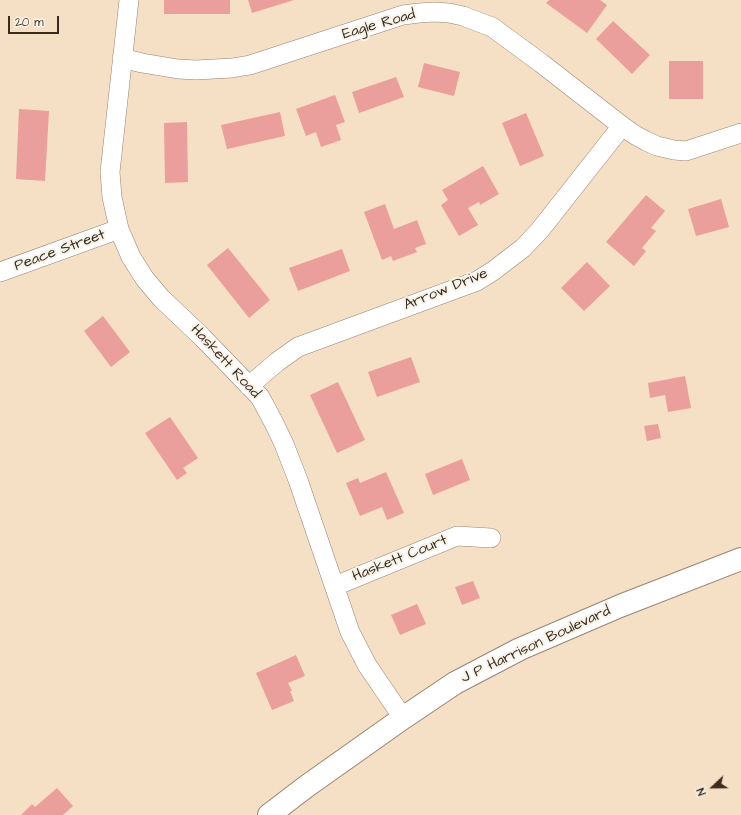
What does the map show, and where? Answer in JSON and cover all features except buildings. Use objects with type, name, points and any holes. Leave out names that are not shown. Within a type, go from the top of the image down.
[{"type":"street","name":"Haskett Road","points":[[129,0],[110,172],[112,197],[120,229],[132,257],[145,279],[161,298],[202,337],[260,398],[284,444],[298,480],[350,632],[367,665],[403,718]]},
{"type":"street","name":"Eagle Road","points":[[122,58],[178,69],[196,70],[232,68],[250,65],[404,15],[426,12],[449,13],[463,16],[492,27],[622,126],[635,135],[657,146],[686,151],[741,133]]},
{"type":"street","name":"Arrow Drive","points":[[249,386],[277,362],[298,347],[477,281],[493,272],[523,248],[540,230],[622,126]]},
{"type":"street","name":"Peace Street","points":[[0,272],[120,229]]},
{"type":"street","name":"Haskett Court","points":[[334,586],[457,536],[491,538]]},
{"type":"street","name":"J P Harrison Boulevard","points":[[269,815],[307,786],[455,683],[520,649],[620,606],[741,559]]}]
